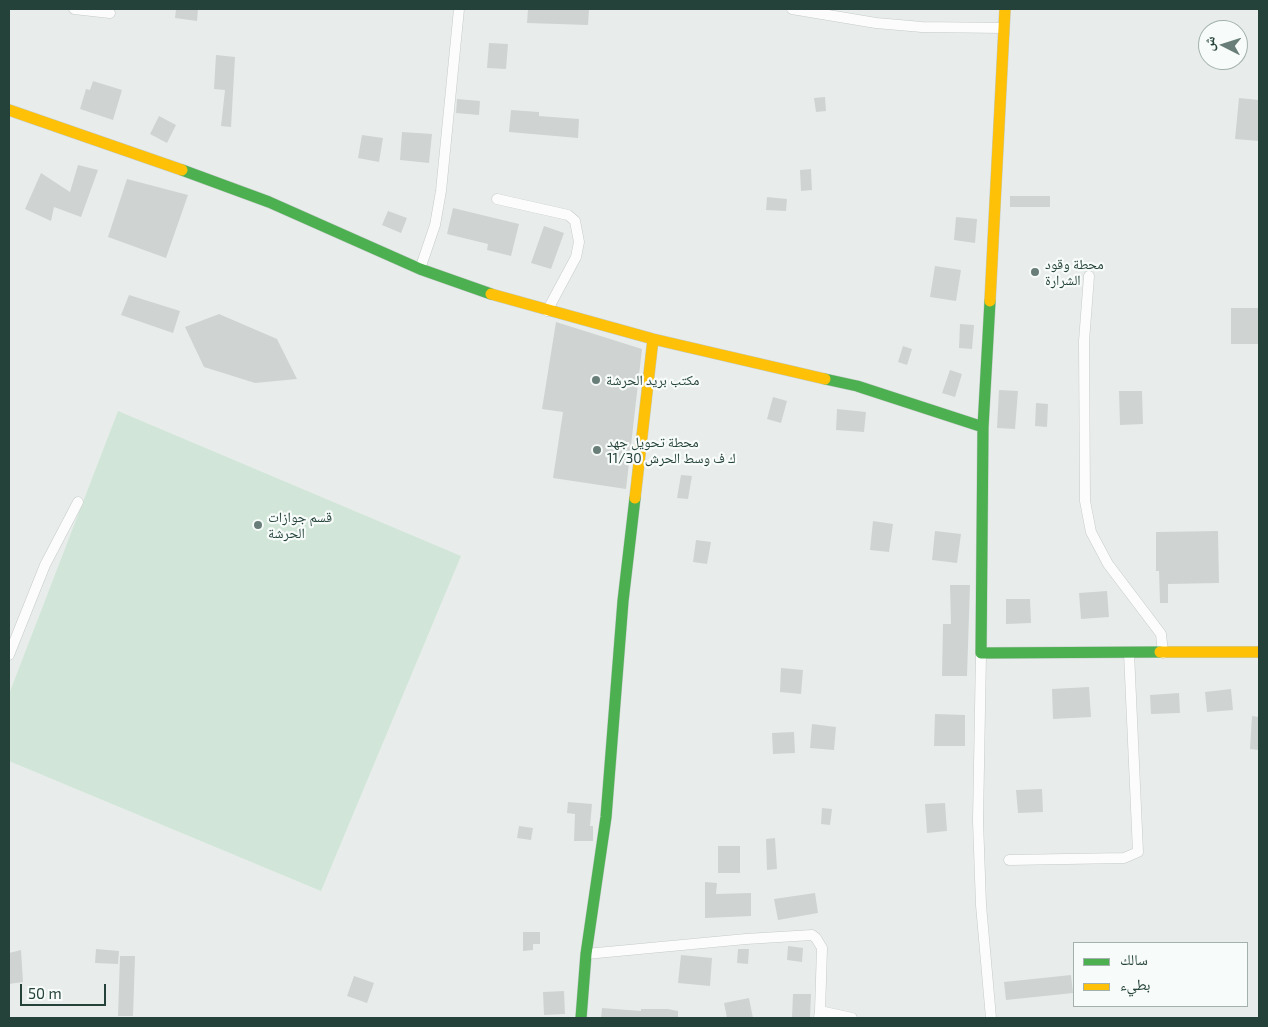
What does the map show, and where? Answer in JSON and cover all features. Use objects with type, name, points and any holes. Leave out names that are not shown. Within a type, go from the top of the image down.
[{"type":"street","points":[[74,9],[110,13]]},
{"type":"street","points":[[420,269],[435,225],[441,191],[459,9]]},
{"type":"street","points":[[792,9],[876,23],[922,27],[1004,28]]},
{"type":"street","points":[[991,1018],[981,905],[979,830],[983,427],[1005,9]]},
{"type":"street","points":[[9,110],[128,150],[269,202],[420,269],[484,292],[547,311],[654,339],[857,386],[983,427]]},
{"type":"street","points":[[497,199],[568,215],[576,221],[579,242],[576,257],[547,311]]},
{"type":"street","points":[[1088,276],[1084,341],[1085,492],[1091,532],[1108,564],[1161,634],[1163,653]]},
{"type":"street","points":[[581,1018],[586,954],[605,833],[623,602],[654,339]]},
{"type":"street","points":[[9,655],[45,565],[78,502]]},
{"type":"street","points":[[981,653],[1259,652]]},
{"type":"street","points":[[1009,860],[1124,858],[1138,852],[1129,653]]},
{"type":"street","points":[[586,954],[746,939],[812,935],[822,948],[819,1015],[852,1018]]},
{"type":"green space","points":[[118,411],[461,556],[321,891],[9,761],[9,694]]},
{"type":"building","points":[[176,9],[198,9],[197,21],[175,18]]},
{"type":"building","points":[[528,9],[589,9],[588,25],[527,23]]},
{"type":"building","points":[[489,43],[508,44],[506,69],[487,68]]},
{"type":"building","points":[[216,55],[235,57],[231,127],[221,126],[225,90],[214,89]]},
{"type":"building","points":[[93,81],[122,90],[113,120],[80,109],[86,89],[90,90]]},
{"type":"building","points":[[825,97],[826,111],[816,112],[814,98]]},
{"type":"building","points":[[1239,98],[1259,100],[1259,141],[1235,139]]},
{"type":"building","points":[[457,99],[480,101],[479,115],[456,113]]},
{"type":"building","points":[[511,110],[539,112],[539,116],[579,119],[578,138],[509,132]]},
{"type":"building","points":[[159,116],[176,125],[167,143],[150,134]]},
{"type":"building","points":[[402,132],[432,134],[429,163],[400,160]]},
{"type":"building","points":[[362,135],[383,138],[379,162],[358,158]]},
{"type":"building","points":[[78,165],[98,170],[81,217],[54,207],[51,221],[25,209],[41,173],[70,192]]},
{"type":"building","points":[[811,169],[812,190],[801,191],[800,170]]},
{"type":"building","points":[[127,179],[188,195],[166,258],[108,237]]},
{"type":"building","points":[[1010,196],[1050,196],[1050,207],[1010,207]]},
{"type":"building","points":[[767,197],[787,199],[786,211],[766,210]]},
{"type":"building","points":[[453,208],[519,224],[511,256],[487,250],[488,244],[447,234]]},
{"type":"building","points":[[388,211],[407,218],[401,233],[382,225]]},
{"type":"building","points":[[956,217],[977,219],[975,243],[954,240]]},
{"type":"building","points":[[544,226],[564,233],[551,269],[531,263]]},
{"type":"building","points":[[935,266],[961,270],[956,301],[930,297]]},
{"type":"building","points":[[129,295],[180,311],[173,333],[121,315]]},
{"type":"building","points":[[1231,308],[1259,308],[1259,344],[1231,344]]},
{"type":"building","points":[[219,314],[277,339],[297,379],[255,383],[204,367],[185,327]]},
{"type":"building","points":[[556,322],[642,349],[626,489],[553,478],[563,412],[542,409]]},
{"type":"building","points":[[960,324],[974,325],[972,349],[959,348]]},
{"type":"building","points":[[903,346],[912,349],[907,365],[898,362]]},
{"type":"building","points":[[950,370],[962,374],[955,397],[942,393]]},
{"type":"building","points":[[999,390],[1018,391],[1015,429],[997,428]]},
{"type":"building","points":[[1119,391],[1142,391],[1143,424],[1120,425]]},
{"type":"building","points":[[773,397],[787,401],[781,423],[767,419]]},
{"type":"building","points":[[1036,403],[1048,404],[1047,427],[1035,426]]},
{"type":"building","points":[[837,409],[866,412],[864,432],[836,430]]},
{"type":"building","points":[[681,475],[692,476],[688,499],[677,498]]},
{"type":"building","points":[[873,521],[893,524],[889,552],[870,550]]},
{"type":"building","points":[[935,531],[961,534],[957,563],[932,560]]},
{"type":"building","points":[[1218,531],[1219,583],[1168,584],[1168,603],[1160,603],[1159,571],[1156,571],[1156,532]]},
{"type":"building","points":[[696,540],[711,542],[707,564],[693,562]]},
{"type":"building","points":[[950,585],[970,585],[967,676],[942,676],[943,624],[951,624]]},
{"type":"building","points":[[1107,591],[1109,617],[1081,619],[1079,593]]},
{"type":"building","points":[[1006,599],[1030,599],[1031,623],[1006,624]]},
{"type":"building","points":[[781,668],[803,670],[801,694],[780,692]]},
{"type":"building","points":[[1089,687],[1091,717],[1053,719],[1052,689]]},
{"type":"building","points":[[1231,689],[1233,710],[1207,712],[1205,692]]},
{"type":"building","points":[[1179,693],[1180,713],[1151,714],[1150,695]]},
{"type":"building","points":[[935,714],[965,715],[965,746],[934,746]]},
{"type":"building","points":[[1252,716],[1259,717],[1259,750],[1250,749]]},
{"type":"building","points":[[812,724],[836,727],[834,750],[810,748]]},
{"type":"building","points":[[794,732],[795,753],[773,754],[772,733]]},
{"type":"building","points":[[1042,789],[1043,812],[1018,813],[1016,790]]},
{"type":"building","points":[[568,802],[592,804],[590,826],[593,826],[593,841],[574,841],[575,814],[567,813]]},
{"type":"building","points":[[945,803],[947,831],[927,833],[925,804]]},
{"type":"building","points":[[822,808],[832,809],[830,825],[821,824]]},
{"type":"building","points":[[519,826],[533,828],[531,840],[517,838]]},
{"type":"building","points":[[775,838],[777,869],[767,870],[766,839]]},
{"type":"building","points":[[718,846],[740,846],[740,873],[718,873]]},
{"type":"building","points":[[705,882],[717,883],[716,894],[751,893],[751,916],[705,918]]},
{"type":"building","points":[[815,893],[818,913],[778,920],[774,899]]},
{"type":"building","points":[[523,932],[540,932],[540,944],[533,944],[533,950],[523,951]]},
{"type":"building","points":[[788,946],[803,948],[802,962],[787,960]]},
{"type":"building","points":[[96,949],[119,951],[118,964],[95,963]]},
{"type":"building","points":[[738,949],[749,949],[748,964],[737,963]]},
{"type":"building","points":[[21,950],[23,982],[9,984],[9,953]]},
{"type":"building","points":[[681,955],[712,958],[710,986],[678,983]]},
{"type":"building","points":[[120,956],[135,956],[133,1016],[118,1016]]},
{"type":"building","points":[[1071,975],[1073,993],[1006,1000],[1004,982]]},
{"type":"building","points":[[354,976],[374,983],[367,1003],[347,996]]},
{"type":"building","points":[[564,991],[565,1014],[544,1015],[543,992]]},
{"type":"building","points":[[793,994],[811,994],[810,1017],[792,1017]]},
{"type":"building","points":[[749,998],[753,1018],[727,1018],[724,1003]]},
{"type":"building","points":[[602,1008],[641,1011],[641,1009],[668,1009],[678,1011],[678,1018],[601,1018]]},
{"type":"traffic: fast","points":[[182,170],[269,202],[420,269],[491,294]]},
{"type":"traffic: fast","points":[[990,301],[983,427],[981,653],[1160,652]]},
{"type":"traffic: fast","points":[[825,379],[857,386],[983,427]]},
{"type":"traffic: fast","points":[[581,1018],[586,954],[606,817],[623,601],[635,498]]},
{"type":"traffic: slow","points":[[990,301],[1005,9]]},
{"type":"traffic: slow","points":[[9,110],[182,170]]},
{"type":"traffic: slow","points":[[491,294],[653,339],[825,379]]},
{"type":"traffic: slow","points":[[635,498],[653,339]]},
{"type":"traffic: slow","points":[[1160,652],[1259,652]]},
{"type":"place","name":"محطة وقود الشرارة","points":[[1035,272]]},
{"type":"place","name":"مكتب بريد الحرشة","points":[[596,380]]},
{"type":"place","name":"محطة تحويل جهد 11/30 ك ف وسط الحرش","points":[[597,450]]},
{"type":"place","name":"قسم جوازات الحرشة","points":[[258,525]]}]
